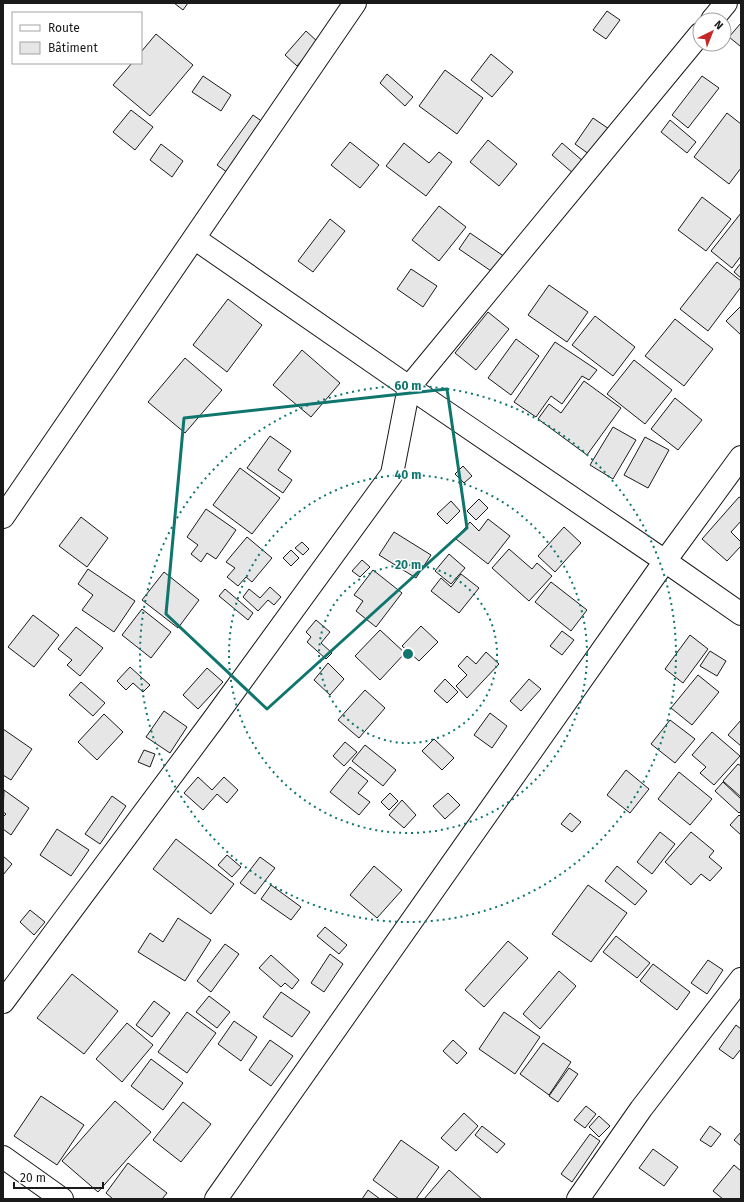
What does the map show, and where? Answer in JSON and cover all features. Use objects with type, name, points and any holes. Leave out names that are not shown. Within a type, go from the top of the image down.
[{"type":"street","points":[[3,517],[355,3]]},
{"type":"street","points":[[719,12],[726,3]]},
{"type":"street","points":[[3,1002],[209,727],[392,474],[409,387],[692,44]]},
{"type":"street","points":[[194,238],[741,614]]},
{"type":"street","points":[[216,1199],[741,457]]},
{"type":"street","points":[[578,1199],[641,1109],[741,979]]},
{"type":"street","points":[[3,1157],[62,1199]]},
{"type":"highlighted area","points":[[447,389],[467,528],[267,709],[166,614],[184,418]]},
{"type":"building","points":[[174,3],[188,3],[183,10]]},
{"type":"building","points":[[607,11],[620,20],[606,39],[593,30]]},
{"type":"building","points":[[741,23],[740,46],[732,39],[732,34]]},
{"type":"building","points":[[306,31],[318,42],[297,66],[285,55]]},
{"type":"building","points":[[156,34],[193,65],[150,116],[113,85],[131,64],[142,64],[142,51]]},
{"type":"building","points":[[491,54],[513,72],[492,97],[471,80]]},
{"type":"building","points":[[445,70],[483,98],[457,134],[419,106]]},
{"type":"building","points":[[387,74],[413,97],[405,106],[380,83]]},
{"type":"building","points":[[203,76],[231,95],[221,111],[192,92]]},
{"type":"building","points":[[702,76],[719,88],[688,128],[672,115]]},
{"type":"building","points":[[131,110],[153,127],[135,150],[113,132]]},
{"type":"building","points":[[727,113],[741,124],[741,168],[729,184],[694,157]]},
{"type":"building","points":[[253,115],[267,125],[231,175],[217,165]]},
{"type":"building","points":[[593,118],[612,131],[593,157],[575,144]]},
{"type":"building","points":[[670,120],[696,142],[687,153],[661,132]]},
{"type":"building","points":[[488,140],[517,164],[499,186],[470,162]]},
{"type":"building","points":[[350,142],[379,165],[360,188],[331,165]]},
{"type":"building","points":[[404,143],[429,163],[439,152],[452,162],[426,196],[386,166]]},
{"type":"building","points":[[562,143],[584,162],[574,174],[552,155]]},
{"type":"building","points":[[161,144],[183,161],[172,177],[150,160]]},
{"type":"building","points":[[702,197],[731,219],[706,251],[678,230]]},
{"type":"building","points":[[439,206],[466,227],[439,261],[412,240]]},
{"type":"building","points":[[741,213],[741,256],[732,268],[711,251]]},
{"type":"building","points":[[330,219],[345,231],[313,272],[298,261]]},
{"type":"building","points":[[470,233],[505,257],[494,273],[459,249]]},
{"type":"building","points":[[717,262],[741,281],[741,287],[708,331],[680,309]]},
{"type":"building","points":[[741,263],[741,278],[734,272]]},
{"type":"building","points":[[411,269],[437,286],[423,307],[397,289]]},
{"type":"building","points":[[549,285],[588,312],[567,342],[528,315]]},
{"type":"building","points":[[228,299],[262,325],[227,372],[193,345]]},
{"type":"building","points":[[741,306],[741,335],[726,321]]},
{"type":"building","points":[[488,312],[509,329],[476,370],[455,353]]},
{"type":"building","points":[[595,316],[635,347],[613,376],[572,345]]},
{"type":"building","points":[[675,319],[713,349],[684,386],[645,356]]},
{"type":"building","points":[[516,339],[539,356],[511,395],[488,378]]},
{"type":"building","points":[[555,342],[597,370],[589,380],[582,376],[562,404],[551,396],[536,417],[514,402]]},
{"type":"building","points":[[302,350],[340,383],[311,417],[273,385]]},
{"type":"building","points":[[185,358],[222,390],[185,433],[148,402]]},
{"type":"building","points":[[634,360],[672,390],[645,424],[607,394]]},
{"type":"building","points":[[584,381],[621,408],[587,455],[538,419],[549,404],[561,413]]},
{"type":"building","points":[[675,398],[702,420],[678,450],[651,429]]},
{"type":"building","points":[[613,427],[636,440],[613,479],[590,465]]},
{"type":"building","points":[[270,436],[291,451],[278,470],[292,480],[283,493],[247,468]]},
{"type":"building","points":[[645,437],[669,450],[648,488],[624,475]]},
{"type":"building","points":[[463,466],[472,476],[464,483],[455,474]]},
{"type":"building","points":[[240,468],[280,498],[252,534],[213,505]]},
{"type":"building","points":[[739,497],[741,498],[741,521],[731,532],[741,542],[741,546],[727,561],[702,539]]},
{"type":"building","points":[[479,499],[488,508],[476,520],[467,511]]},
{"type":"building","points":[[451,501],[460,511],[447,524],[437,514]]},
{"type":"building","points":[[206,509],[236,530],[216,559],[207,553],[201,562],[191,554],[198,545],[187,537]]},
{"type":"building","points":[[81,517],[108,538],[87,567],[59,546]]},
{"type":"building","points":[[488,519],[510,536],[488,564],[456,539],[470,522],[479,531]]},
{"type":"building","points":[[564,527],[581,543],[555,572],[538,556]]},
{"type":"building","points":[[394,532],[431,555],[416,578],[379,555]]},
{"type":"building","points":[[247,537],[272,558],[252,582],[246,577],[238,586],[227,577],[235,568],[226,562]]},
{"type":"building","points":[[302,542],[309,549],[303,555],[295,548]]},
{"type":"building","points":[[509,549],[532,569],[537,563],[552,576],[529,601],[492,568]]},
{"type":"building","points":[[291,550],[299,558],[291,566],[283,558]]},
{"type":"building","points":[[449,554],[465,568],[451,584],[435,571]]},
{"type":"building","points":[[362,560],[370,567],[360,577],[352,571]]},
{"type":"building","points":[[88,569],[135,601],[114,632],[82,610],[93,595],[78,584]]},
{"type":"building","points":[[373,570],[402,593],[376,627],[356,611],[363,601],[354,595]]},
{"type":"building","points":[[164,572],[199,600],[178,628],[142,600]]},
{"type":"building","points":[[461,574],[479,588],[459,613],[431,591],[441,578],[451,587]]},
{"type":"building","points":[[551,582],[587,610],[571,631],[535,602]]},
{"type":"building","points":[[270,587],[281,597],[274,605],[268,600],[258,611],[243,597],[249,589],[260,598]]},
{"type":"building","points":[[225,589],[253,613],[248,620],[219,596]]},
{"type":"building","points":[[142,609],[171,632],[151,658],[122,635]]},
{"type":"building","points":[[33,615],[59,635],[34,667],[8,647]]},
{"type":"building","points":[[316,620],[330,632],[321,643],[332,653],[326,659],[307,642],[311,637],[306,632]]},
{"type":"building","points":[[421,626],[438,642],[419,661],[402,646]]},
{"type":"building","points":[[76,627],[103,648],[80,676],[67,665],[72,660],[58,649]]},
{"type":"building","points":[[380,630],[405,653],[380,680],[355,656]]},
{"type":"building","points":[[562,631],[574,640],[562,655],[550,646]]},
{"type":"building","points":[[690,635],[708,649],[683,683],[665,669]]},
{"type":"building","points":[[710,651],[726,661],[717,676],[700,666]]},
{"type":"building","points":[[486,652],[499,664],[467,698],[456,686],[467,675],[458,666],[467,656],[476,664]]},
{"type":"building","points":[[328,663],[344,679],[330,695],[314,680]]},
{"type":"building","points":[[130,667],[150,685],[143,692],[133,683],[126,690],[117,681]]},
{"type":"building","points":[[207,668],[223,682],[198,709],[183,695]]},
{"type":"building","points":[[698,675],[719,692],[692,725],[671,708]]},
{"type":"building","points":[[445,679],[458,692],[447,703],[434,691]]},
{"type":"building","points":[[529,679],[541,689],[521,711],[510,701]]},
{"type":"building","points":[[81,682],[105,703],[93,716],[69,695]]},
{"type":"building","points":[[365,690],[385,708],[359,738],[338,720]]},
{"type":"building","points":[[164,711],[187,727],[170,753],[146,737]]},
{"type":"building","points":[[490,713],[507,726],[492,748],[474,735]]},
{"type":"building","points":[[104,714],[123,732],[97,760],[78,742]]},
{"type":"building","points":[[670,720],[695,739],[675,763],[651,744]]},
{"type":"building","points":[[741,720],[741,746],[728,735]]},
{"type":"building","points":[[3,729],[32,749],[11,780],[3,775]]},
{"type":"building","points":[[712,732],[740,756],[714,785],[700,773],[706,767],[692,755]]},
{"type":"building","points":[[434,739],[454,758],[442,770],[422,751]]},
{"type":"building","points":[[345,742],[357,752],[344,766],[333,756]]},
{"type":"building","points":[[365,745],[396,770],[383,786],[352,761]]},
{"type":"building","points":[[144,750],[155,754],[150,767],[138,762]]},
{"type":"building","points":[[738,764],[741,766],[741,797],[723,781]]},
{"type":"building","points":[[350,767],[368,781],[358,793],[370,802],[359,815],[330,792]]},
{"type":"building","points":[[626,770],[649,789],[630,813],[607,795]]},
{"type":"building","points":[[679,772],[712,799],[690,825],[658,799]]},
{"type":"building","points":[[198,777],[212,790],[224,777],[238,790],[227,803],[217,794],[203,810],[184,793]]},
{"type":"building","points":[[723,782],[741,799],[741,811],[739,813],[715,791]]},
{"type":"building","points":[[4,790],[29,808],[11,835],[3,829],[3,817],[6,814],[3,812]]},
{"type":"building","points":[[390,793],[398,801],[389,810],[381,802]]},
{"type":"building","points":[[448,793],[460,805],[445,819],[433,806]]},
{"type":"building","points":[[112,796],[126,806],[100,844],[85,834]]},
{"type":"building","points":[[402,800],[416,815],[404,828],[389,815]]},
{"type":"building","points":[[570,813],[581,822],[572,832],[561,824]]},
{"type":"building","points":[[739,815],[741,817],[741,835],[730,825]]},
{"type":"building","points":[[57,829],[89,850],[71,876],[40,855]]},
{"type":"building","points":[[660,832],[675,844],[652,874],[637,862]]},
{"type":"building","points":[[691,832],[714,851],[709,857],[722,868],[710,881],[701,874],[691,885],[665,862]]},
{"type":"building","points":[[176,839],[234,884],[211,914],[153,869]]},
{"type":"building","points":[[227,855],[241,867],[232,877],[218,865]]},
{"type":"building","points":[[3,856],[12,864],[3,875]]},
{"type":"building","points":[[260,857],[275,868],[255,894],[240,883]]},
{"type":"building","points":[[374,866],[402,890],[377,918],[350,895]]},
{"type":"building","points":[[617,866],[647,891],[635,905],[605,881]]},
{"type":"building","points":[[271,885],[301,907],[291,920],[261,899]]},
{"type":"building","points":[[588,885],[627,913],[591,962],[552,934]]},
{"type":"building","points":[[30,910],[45,922],[34,935],[20,922]]},
{"type":"building","points":[[178,918],[211,940],[185,981],[138,952],[150,933],[163,942]]},
{"type":"building","points":[[325,927],[347,945],[339,954],[317,936]]},
{"type":"building","points":[[616,936],[650,963],[637,978],[603,952]]},
{"type":"building","points":[[508,941],[528,958],[484,1007],[465,990]]},
{"type":"building","points":[[225,944],[239,954],[211,992],[197,981]]},
{"type":"building","points":[[330,954],[343,964],[324,992],[311,983]]},
{"type":"building","points":[[271,955],[299,980],[292,989],[285,983],[281,987],[259,968]]},
{"type":"building","points":[[708,960],[723,970],[707,994],[691,983]]},
{"type":"building","points":[[653,964],[690,992],[677,1010],[640,981]]},
{"type":"building","points":[[559,971],[576,986],[540,1029],[523,1014]]},
{"type":"building","points":[[72,974],[118,1011],[84,1054],[37,1018]]},
{"type":"building","points":[[281,992],[310,1012],[292,1037],[263,1017]]},
{"type":"building","points":[[209,996],[230,1012],[217,1028],[196,1012]]},
{"type":"building","points":[[154,1001],[170,1013],[152,1037],[136,1025]]},
{"type":"building","points":[[187,1012],[216,1033],[187,1073],[158,1052]]},
{"type":"building","points":[[504,1012],[540,1037],[515,1074],[479,1049]]},
{"type":"building","points":[[234,1021],[257,1037],[241,1061],[218,1044]]},
{"type":"building","points":[[127,1023],[153,1045],[122,1082],[96,1059]]},
{"type":"building","points":[[736,1025],[741,1029],[741,1049],[733,1059],[719,1049]]},
{"type":"building","points":[[270,1040],[293,1056],[271,1086],[249,1070]]},
{"type":"building","points":[[453,1040],[467,1053],[457,1064],[443,1051]]},
{"type":"building","points":[[543,1043],[571,1062],[549,1095],[520,1074]]},
{"type":"building","points":[[151,1059],[183,1083],[163,1110],[131,1086]]},
{"type":"building","points":[[569,1068],[578,1074],[558,1102],[549,1096]]},
{"type":"building","points":[[41,1096],[84,1125],[57,1165],[14,1136]]},
{"type":"building","points":[[115,1101],[151,1132],[98,1192],[62,1161]]},
{"type":"building","points":[[183,1102],[211,1124],[181,1162],[153,1140]]},
{"type":"building","points":[[586,1106],[596,1114],[585,1128],[574,1120]]},
{"type":"building","points":[[464,1113],[478,1126],[456,1151],[441,1138]]},
{"type":"building","points":[[599,1116],[610,1126],[599,1137],[589,1127]]},
{"type":"building","points":[[482,1126],[505,1144],[497,1153],[475,1135]]},
{"type":"building","points":[[710,1126],[721,1134],[711,1147],[700,1140]]},
{"type":"building","points":[[741,1132],[741,1146],[734,1140]]},
{"type":"building","points":[[590,1134],[600,1141],[572,1182],[561,1174]]},
{"type":"building","points":[[401,1140],[439,1167],[416,1199],[399,1199],[373,1180]]},
{"type":"building","points":[[653,1149],[678,1167],[664,1186],[639,1168]]},
{"type":"building","points":[[128,1163],[167,1193],[162,1199],[113,1199],[106,1193]]},
{"type":"building","points":[[734,1165],[741,1171],[741,1199],[723,1199],[713,1191]]},
{"type":"building","points":[[449,1170],[482,1199],[424,1199]]},
{"type":"building","points":[[368,1190],[380,1199],[362,1199]]}]
